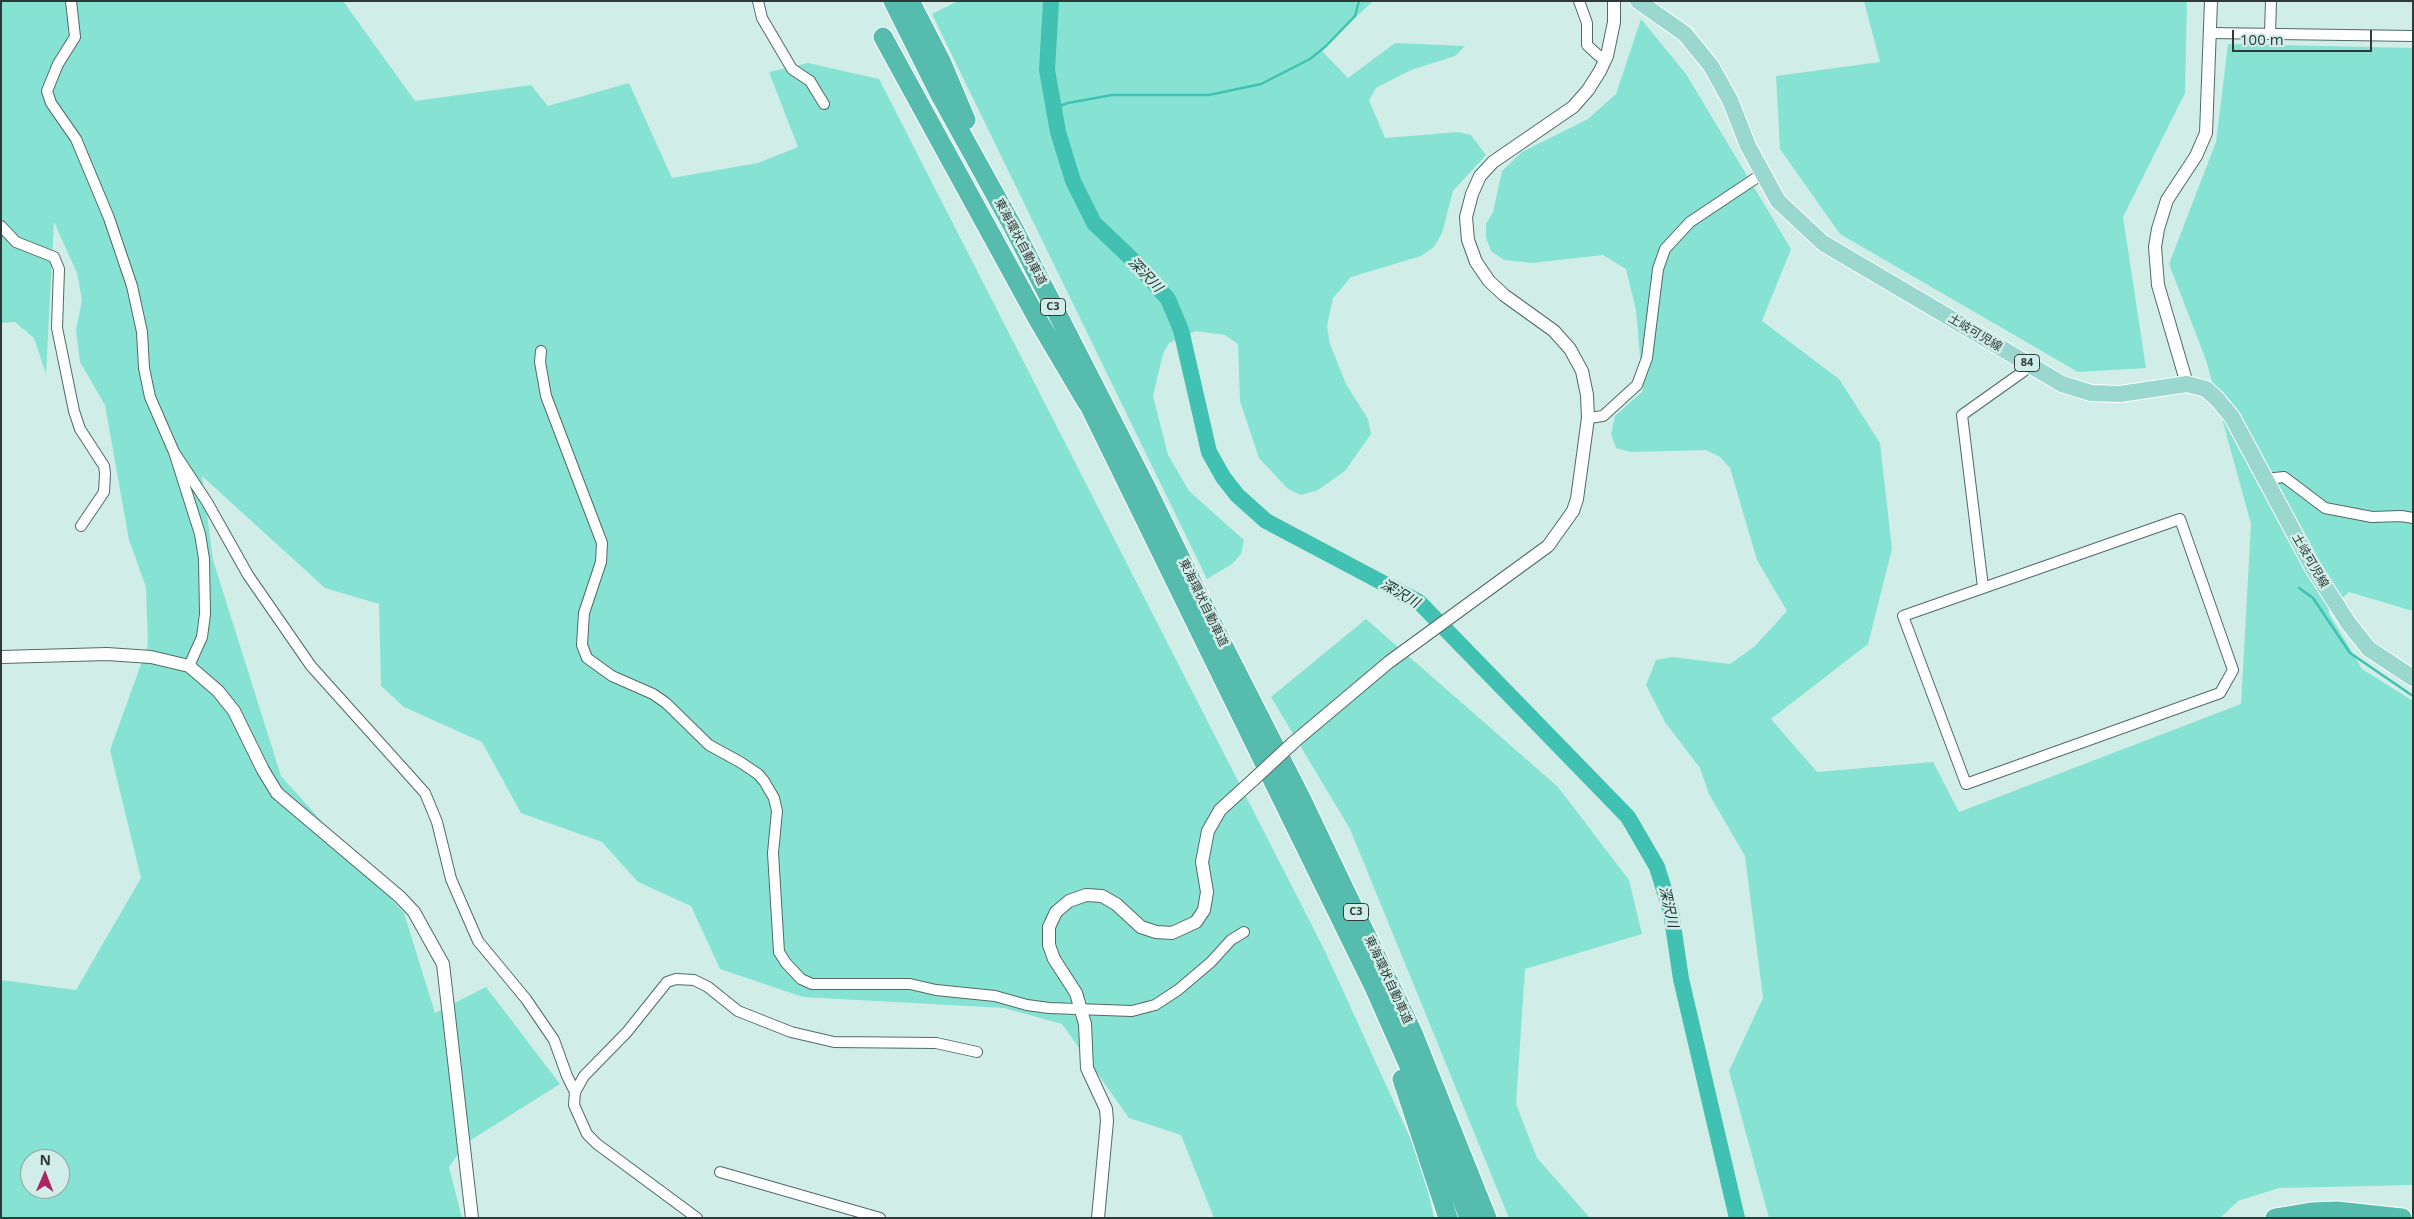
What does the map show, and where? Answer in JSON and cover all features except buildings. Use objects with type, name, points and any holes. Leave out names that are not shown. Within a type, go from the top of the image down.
[{"type":"highway","name":"東海環状自動車道","points":[[885,1],[1087,403],[1323,882],[1408,1062],[1469,1218]]},
{"type":"highway","name":"東海環状自動車道","points":[[893,1],[940,96],[1013,227],[1146,487],[1223,645],[1302,800],[1413,1033],[1487,1218]]},
{"type":"highway","points":[[910,1],[941,61],[1013,227]]},
{"type":"highway","points":[[882,37],[1038,320],[1087,403]]},
{"type":"highway","name":"C3","points":[[1323,882],[1408,1095],[1448,1218]]},
{"type":"highway","points":[[1448,1117],[1496,1218]]},
{"type":"highway","points":[[2275,1218],[2311,1212],[2365,1212],[2402,1218]]},
{"type":"highway","points":[[2311,1212],[2369,1218]]},
{"type":"main road","name":"土岐可児線","points":[[1638,1],[1685,34],[1711,66],[1730,100],[1748,146],[1778,201],[1823,243],[2062,384],[2091,393],[2120,394],[2187,384],[2206,390],[2217,399],[2232,417],[2313,568],[2349,624],[2369,649],[2413,678]]},
{"type":"street","points":[[71,1],[75,37],[58,64],[47,91],[51,103],[76,139],[109,218],[132,286],[142,332],[144,368],[150,397],[174,452],[200,534],[204,559],[204,622],[202,637],[189,666]]},
{"type":"street","points":[[758,1],[762,18],[792,69],[810,81],[824,104]]},
{"type":"street","points":[[1579,1],[1587,23],[1587,45],[1599,56],[1607,56]]},
{"type":"street","points":[[1098,1218],[1107,1115],[1102,1098],[1087,1068],[1085,1024],[1076,993],[1054,959],[1049,945],[1049,927],[1056,912],[1069,901],[1086,895],[1102,896],[1116,904],[1142,927],[1156,932],[1172,933],[1196,922],[1204,910],[1206,892],[1202,862],[1208,831],[1220,810],[1294,742],[1389,662],[1498,580],[1548,546],[1573,511],[1577,500],[1588,418],[1587,395],[1582,371],[1570,349],[1554,331],[1504,295],[1489,280],[1476,262],[1468,240],[1466,217],[1472,194],[1480,176],[1492,162],[1573,107],[1600,71],[1607,56],[1614,22],[1614,1]]},
{"type":"street","points":[[2187,384],[2158,285],[2155,247],[2167,200],[2196,156],[2206,133],[2211,1]]},
{"type":"street","points":[[2270,33],[2271,1]]},
{"type":"street","points":[[2211,33],[2413,36]]},
{"type":"street","points":[[1588,418],[1603,416],[1637,385],[1647,358],[1658,269],[1665,249],[1690,222],[1762,174]]},
{"type":"street","points":[[1,226],[16,242],[54,256],[59,269],[57,328],[74,411],[80,429],[104,466],[105,473],[104,492],[81,526]]},
{"type":"street","points":[[541,351],[540,362],[546,396],[602,543],[601,562],[584,613],[582,645],[587,658],[612,676],[653,694],[666,703],[708,746],[740,762],[758,774],[764,781],[774,798],[776,811],[773,853],[779,952],[786,963],[801,979],[812,984],[910,984],[936,990],[995,996],[1027,1005],[1080,1010],[1132,1011],[1155,1005],[1178,990],[1211,962],[1231,940],[1244,932]]},
{"type":"street","points":[[1983,587],[1962,415],[2031,366]]},
{"type":"street","points":[[174,452],[208,502],[248,575],[311,666],[425,793],[437,822],[452,879],[478,941],[526,999],[554,1040],[566,1076],[575,1092]]},
{"type":"street","points":[[2266,480],[2284,477],[2325,508],[2372,517],[2401,516],[2413,518]]},
{"type":"street","points":[[2180,519],[2233,670],[2220,693],[1966,784],[1902,616],[1983,587],[2180,519]]},
{"type":"street","points":[[1,657],[107,654],[151,657],[189,666],[218,691],[234,711],[263,770],[277,793],[400,896],[414,912],[436,948],[443,964],[472,1218]]},
{"type":"street","points":[[697,1218],[644,1180],[587,1134],[574,1105],[575,1092],[584,1076],[628,1032],[667,982],[676,979],[694,980],[708,987],[738,1012],[791,1032],[834,1042],[936,1043],[976,1052]]},
{"type":"street","points":[[720,1172],[880,1218]]},
{"type":"green space","points":[[1,1],[343,1],[415,101],[531,85],[548,106],[629,83],[672,178],[758,163],[798,147],[769,72],[808,63],[879,79],[1325,951],[1422,1164],[1434,1218],[1214,1218],[1181,1135],[1129,1118],[1062,1024],[1004,1008],[803,997],[720,969],[691,906],[638,882],[602,842],[521,813],[482,742],[404,707],[381,686],[379,604],[325,588],[202,476],[213,560],[281,776],[404,913],[435,1013],[486,987],[560,1084],[466,1143],[449,1167],[462,1218],[1,1218],[1,980],[76,990],[141,878],[110,750],[148,645],[146,587],[129,540],[105,405],[80,362],[76,330],[82,300],[77,273],[54,222],[46,374],[34,338],[15,322],[1,323]]},
{"type":"green space","points":[[958,1],[1373,1],[1321,50],[1348,78],[1395,43],[1465,46],[1455,56],[1411,70],[1376,88],[1369,100],[1385,138],[1458,132],[1471,135],[1486,155],[1453,191],[1442,233],[1434,247],[1421,256],[1351,277],[1333,298],[1327,326],[1330,344],[1346,384],[1368,419],[1371,434],[1345,471],[1318,490],[1301,495],[1288,489],[1259,458],[1240,401],[1238,344],[1225,335],[1196,331],[1169,343],[1163,354],[1153,396],[1168,455],[1189,491],[1244,540],[1241,554],[1232,564],[1207,579],[932,14]]},
{"type":"green space","points":[[1864,1],[2187,1],[2185,93],[2123,217],[2146,368],[2078,372],[1840,234],[1780,149],[1776,76],[1880,62]]},
{"type":"green space","points":[[1641,19],[1686,74],[1791,249],[1762,321],[1839,379],[1880,443],[1892,549],[1868,644],[1771,719],[1817,772],[1933,762],[1959,812],[2241,704],[2251,524],[2206,360],[2169,264],[2216,142],[2228,44],[2413,48],[2413,611],[2349,592],[2328,612],[2362,669],[2413,701],[2413,1185],[2279,1188],[2238,1201],[2220,1218],[1769,1218],[1729,1071],[1763,998],[1745,856],[1709,794],[1700,768],[1665,722],[1646,685],[1656,660],[1672,657],[1730,664],[1754,647],[1787,611],[1757,560],[1730,468],[1720,457],[1706,450],[1631,452],[1616,448],[1611,434],[1615,416],[1643,391],[1636,310],[1626,269],[1603,255],[1532,263],[1504,260],[1491,251],[1486,238],[1486,224],[1493,212],[1502,171],[1522,152],[1588,119],[1616,94]]},
{"type":"green space","points":[[1366,619],[1558,787],[1629,880],[1642,934],[1525,969],[1516,1104],[1537,1158],[1590,1218],[1509,1218],[1350,829],[1271,697]]},
{"type":"waterway","name":"深沢川","points":[[1051,1],[1047,70],[1058,132],[1073,181],[1094,223],[1138,265],[1168,299],[1181,330],[1209,452],[1223,477],[1237,495],[1266,521],[1419,602],[1628,817],[1657,867],[1671,912],[1681,979],[1737,1218]]},
{"type":"waterway","points":[[1054,108],[1068,103],[1112,95],[1209,95],[1261,84],[1310,59],[1325,47],[1355,16],[1359,1]]},
{"type":"waterway","points":[[2299,588],[2313,598],[2350,653],[2413,696]]}]
